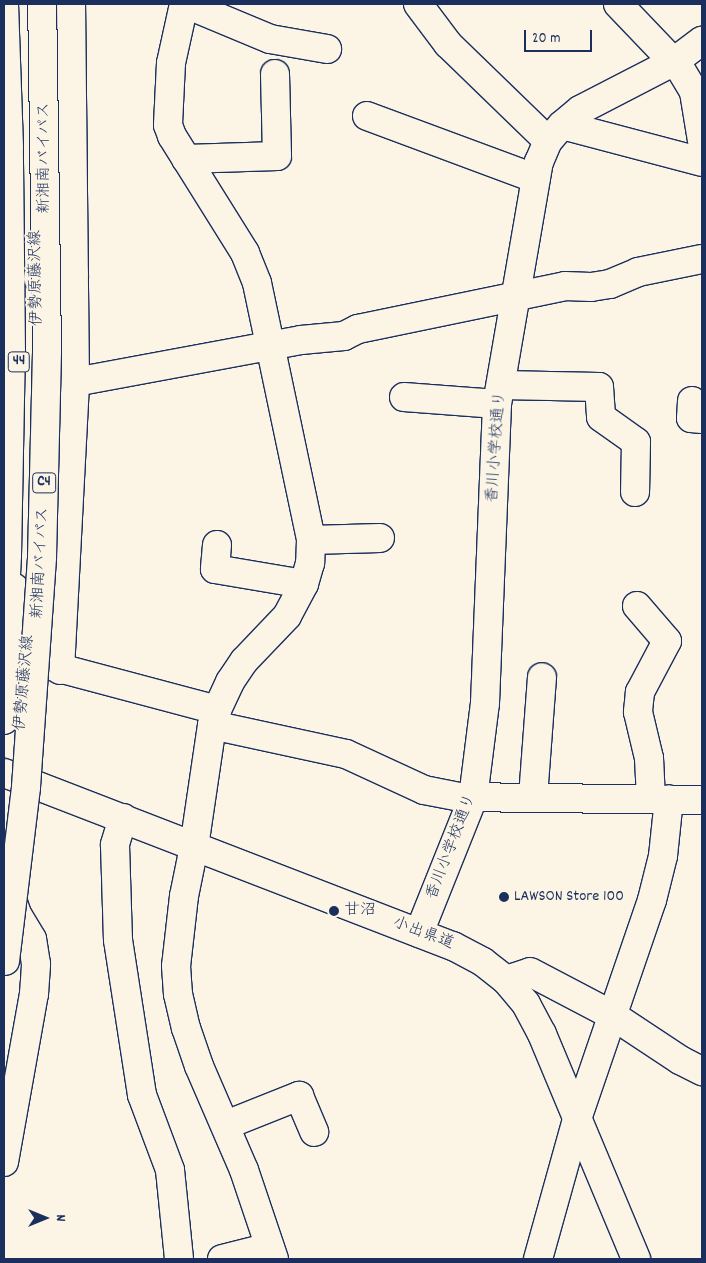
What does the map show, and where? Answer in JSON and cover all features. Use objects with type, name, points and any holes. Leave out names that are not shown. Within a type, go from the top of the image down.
[{"type":"main road","name":"C4","points":[[4,4],[9,147],[11,353],[6,624]]},
{"type":"main road","name":"伊勢原藤沢線","points":[[4,720],[6,624],[16,555],[19,352],[18,147],[13,4]]},
{"type":"main road","name":"伊勢原藤沢線","points":[[4,1162],[34,994],[36,964],[32,939],[17,914],[8,890],[10,775],[28,658],[34,556],[38,278],[31,4]]},
{"type":"main road","name":"新湘南バイパス","points":[[4,970],[26,787],[42,557],[47,351],[42,4]]},
{"type":"main road","points":[[60,670],[75,382],[71,4]]},
{"type":"main road","points":[[222,1259],[272,1253],[244,1170],[197,1059],[186,1028],[178,994],[176,966],[183,904],[215,717],[230,682],[244,661],[287,616],[304,584],[310,563],[311,540],[257,283],[245,253],[172,136],[168,125],[171,63],[185,4],[270,39],[327,49]]},
{"type":"main road","points":[[418,4],[448,44],[555,133],[702,162]]},
{"type":"main road","points":[[618,4],[675,61],[694,92],[702,140]]},
{"type":"main road","name":"香川小学校通り","points":[[419,932],[473,798],[487,658],[499,394],[514,298],[539,162],[555,133],[580,110],[675,61],[702,41]]},
{"type":"main road","points":[[186,159],[277,156],[274,74]]},
{"type":"main road","points":[[367,116],[536,179]]},
{"type":"main road","points":[[75,382],[301,340],[344,336],[358,329],[566,286],[591,288],[610,284],[638,272],[702,259]]},
{"type":"main road","points":[[38,278],[74,274]]},
{"type":"main road","points":[[404,397],[499,394],[600,387],[601,418],[636,442],[635,492]]},
{"type":"main road","points":[[311,540],[380,538]]},
{"type":"main road","points":[[218,545],[215,569],[304,584]]},
{"type":"main road","points":[[538,1259],[577,1119],[652,900],[663,856],[660,799],[648,758],[638,712],[640,692],[668,641],[637,606]]},
{"type":"main road","points":[[28,658],[60,670],[215,717],[346,754],[424,790],[473,798],[533,797],[702,800]]},
{"type":"main road","points":[[533,797],[542,678]]},
{"type":"main road","name":"小出県道","points":[[10,775],[419,932],[453,946],[484,962],[506,980],[526,1004],[542,1034],[636,1259]]},
{"type":"main road","points":[[123,818],[116,845],[118,940],[142,1095],[170,1170],[179,1259]]},
{"type":"main road","points":[[506,980],[530,972],[612,1015],[680,1060],[702,1071]]},
{"type":"main road","points":[[226,1125],[299,1096],[314,1132]]},
{"type":"place","name":"LAWSON Store 100","points":[[504,897]]},
{"type":"place","name":"甘沼","points":[[334,911]]}]
